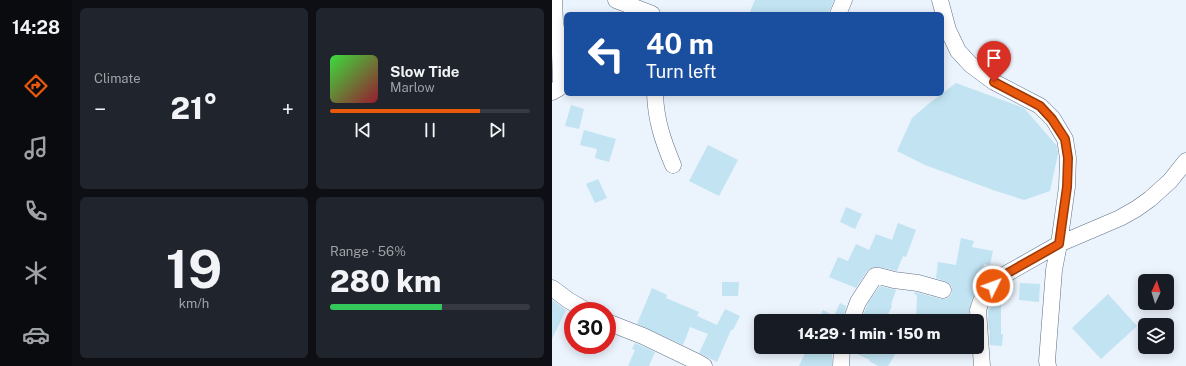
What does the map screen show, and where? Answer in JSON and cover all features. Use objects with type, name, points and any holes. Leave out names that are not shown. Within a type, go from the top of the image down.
[{"type":"street","points":[[552,92],[559,88],[561,82],[560,53],[555,22],[554,0]]},
{"type":"street","points":[[616,0],[647,12]]},
{"type":"street","points":[[839,12],[844,0]]},
{"type":"street","points":[[940,0],[943,12]]},
{"type":"street","points":[[944,15],[948,30],[958,51],[971,66],[994,82],[1040,106],[1052,119],[1065,139],[1068,158],[1067,187],[1054,270],[1047,360],[1048,366]]},
{"type":"street","points":[[655,96],[662,139],[673,165]]},
{"type":"street","points":[[982,366],[978,310],[981,301],[993,286],[1006,274],[1059,244],[1120,218],[1136,209],[1170,181],[1186,162]]},
{"type":"street","points":[[854,314],[858,302],[874,276],[918,283],[943,290]]},
{"type":"street","points":[[552,288],[571,302]]},
{"type":"street","points":[[616,326],[643,336],[704,366]]},
{"type":"street","points":[[841,366],[842,354]]},
{"type":"building","points":[[755,0],[834,0],[829,12],[750,12]]},
{"type":"building","points":[[956,83],[1024,108],[1057,146],[1058,154],[1050,191],[1024,200],[925,165],[897,151],[912,118],[939,96],[944,96],[944,92]]},
{"type":"building","points":[[571,105],[584,109],[579,129],[565,126]]},
{"type":"building","points":[[584,130],[616,139],[609,162],[595,158],[597,149],[580,145]]},
{"type":"building","points":[[708,145],[738,160],[719,196],[689,181]]},
{"type":"building","points":[[598,179],[607,198],[595,203],[586,184]]},
{"type":"building","points":[[846,207],[862,214],[855,229],[840,222]]},
{"type":"building","points":[[898,223],[916,230],[906,257],[903,256],[897,271],[879,267],[871,268],[867,271],[856,288],[829,277],[838,257],[848,261],[856,244],[869,250],[876,234],[892,240]]},
{"type":"building","points":[[961,238],[974,241],[972,247],[993,251],[990,265],[984,264],[981,286],[972,298],[969,314],[916,314],[917,295],[914,294],[915,292],[941,299],[946,299],[952,293],[952,287],[949,283],[936,278],[938,262],[956,265]]},
{"type":"building","points":[[722,282],[739,282],[738,296],[722,296]]},
{"type":"building","points":[[1020,283],[1040,284],[1039,302],[1019,300]]},
{"type":"building","points":[[880,286],[896,290],[888,314],[864,314],[868,303]]},
{"type":"building","points":[[652,288],[667,295],[666,298],[699,312],[697,316],[717,325],[725,309],[740,316],[733,330],[731,330],[717,362],[699,353],[708,334],[690,327],[683,345],[637,324]]},
{"type":"building","points":[[1108,294],[1137,326],[1101,359],[1072,328]]},
{"type":"building","points":[[552,300],[564,309],[564,314],[552,339]]},
{"type":"building","points":[[993,302],[1001,302],[1001,334],[1003,334],[1002,346],[990,345],[988,311]]},
{"type":"building","points":[[840,303],[846,306],[844,314],[835,314]]},
{"type":"building","points":[[823,310],[830,314],[821,314]]},
{"type":"building","points":[[635,343],[655,352],[649,366],[628,366],[635,350],[632,349]]},
{"type":"building","points":[[805,354],[832,354],[832,366],[799,366]]},
{"type":"building","points":[[857,354],[895,354],[888,366],[878,366],[869,361],[870,360]]},
{"type":"route","points":[[993,286],[1006,274],[1059,244],[1067,187],[1068,158],[1065,139],[1046,112],[1040,106],[994,82]]}]
